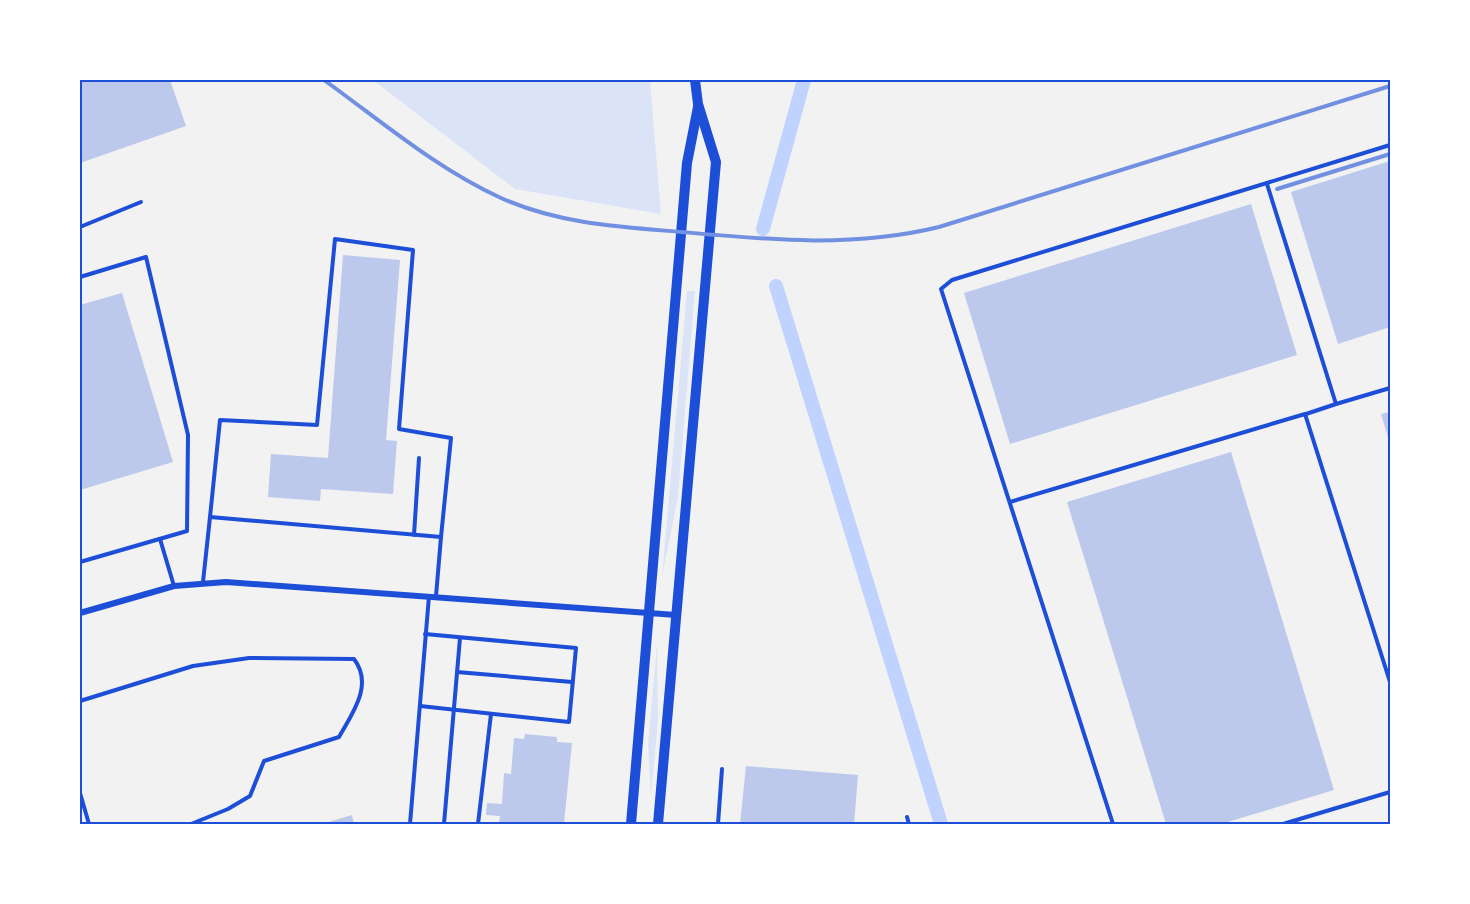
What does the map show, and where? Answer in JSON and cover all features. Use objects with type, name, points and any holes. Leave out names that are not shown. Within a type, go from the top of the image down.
[{"type":"main road","points":[[658,825],[716,162],[698,104],[695,80]]},
{"type":"main road","points":[[631,825],[687,163],[698,104]]},
{"type":"street","points":[[80,613],[174,586],[203,582],[432,596],[676,615]]},
{"type":"lane","points":[[1113,825],[941,289],[952,280],[1390,145]]},
{"type":"lane","points":[[1267,184],[1336,404]]},
{"type":"lane","points":[[80,227],[141,202]]},
{"type":"lane","points":[[203,582],[220,420],[317,425],[335,239],[413,250],[399,429],[451,438],[441,537],[426,634],[410,825]]},
{"type":"lane","points":[[80,277],[146,257],[188,435],[187,531],[80,562]]},
{"type":"lane","points":[[1010,502],[1390,388]]},
{"type":"lane","points":[[1305,414],[1390,682]]},
{"type":"lane","points":[[414,535],[419,458]]},
{"type":"lane","points":[[210,517],[441,537]]},
{"type":"lane","points":[[160,538],[174,586]]},
{"type":"lane","points":[[420,706],[569,722],[576,648],[426,634]]},
{"type":"lane","points":[[444,825],[460,638]]},
{"type":"lane","points":[[80,701],[193,666],[249,658],[354,659],[361,668],[362,692],[339,737],[264,761],[250,796],[228,810],[191,825]]},
{"type":"lane","points":[[457,672],[573,682]]},
{"type":"lane","points":[[478,825],[492,714]]},
{"type":"lane","points":[[718,825],[722,768]]},
{"type":"lane","points":[[1283,825],[1390,792]]},
{"type":"lane","points":[[80,793],[89,825]]},
{"type":"lane","points":[[907,817],[909,825]]},
{"type":"shaded area","points":[[373,80],[650,80],[661,214],[515,189]]},
{"type":"shaded area","points":[[687,291],[695,291],[678,497],[662,577]]},
{"type":"shaded area","points":[[657,645],[658,722],[651,795],[648,744]]},
{"type":"building","points":[[80,80],[170,80],[186,126],[80,163]]},
{"type":"building","points":[[1390,161],[1390,327],[1338,344],[1291,192]]},
{"type":"building","points":[[1251,204],[1297,355],[1010,444],[964,293]]},
{"type":"building","points":[[343,255],[400,260],[386,440],[397,441],[393,494],[321,489],[320,501],[268,497],[271,454],[328,458]]},
{"type":"building","points":[[122,293],[173,462],[80,490],[80,305]]},
{"type":"building","points":[[1390,412],[1390,444],[1381,414]]},
{"type":"building","points":[[1231,452],[1334,790],[1221,824],[1166,824],[1067,502]]},
{"type":"building","points":[[525,734],[557,737],[557,742],[572,743],[564,824],[499,824],[500,816],[486,815],[487,803],[502,804],[504,773],[511,774],[514,738],[524,739]]},
{"type":"building","points":[[746,766],[858,775],[854,824],[740,824]]},
{"type":"building","points":[[352,815],[354,824],[322,824]]},
{"type":"waterway","points":[[763,229],[804,80]]},
{"type":"waterway","points":[[776,286],[941,824]]},
{"type":"railway","points":[[324,80],[432,159],[477,186],[523,207],[567,219],[613,226],[747,238],[811,240],[875,238],[939,227],[1390,86]]},
{"type":"railway","points":[[1277,189],[1390,154]]}]
